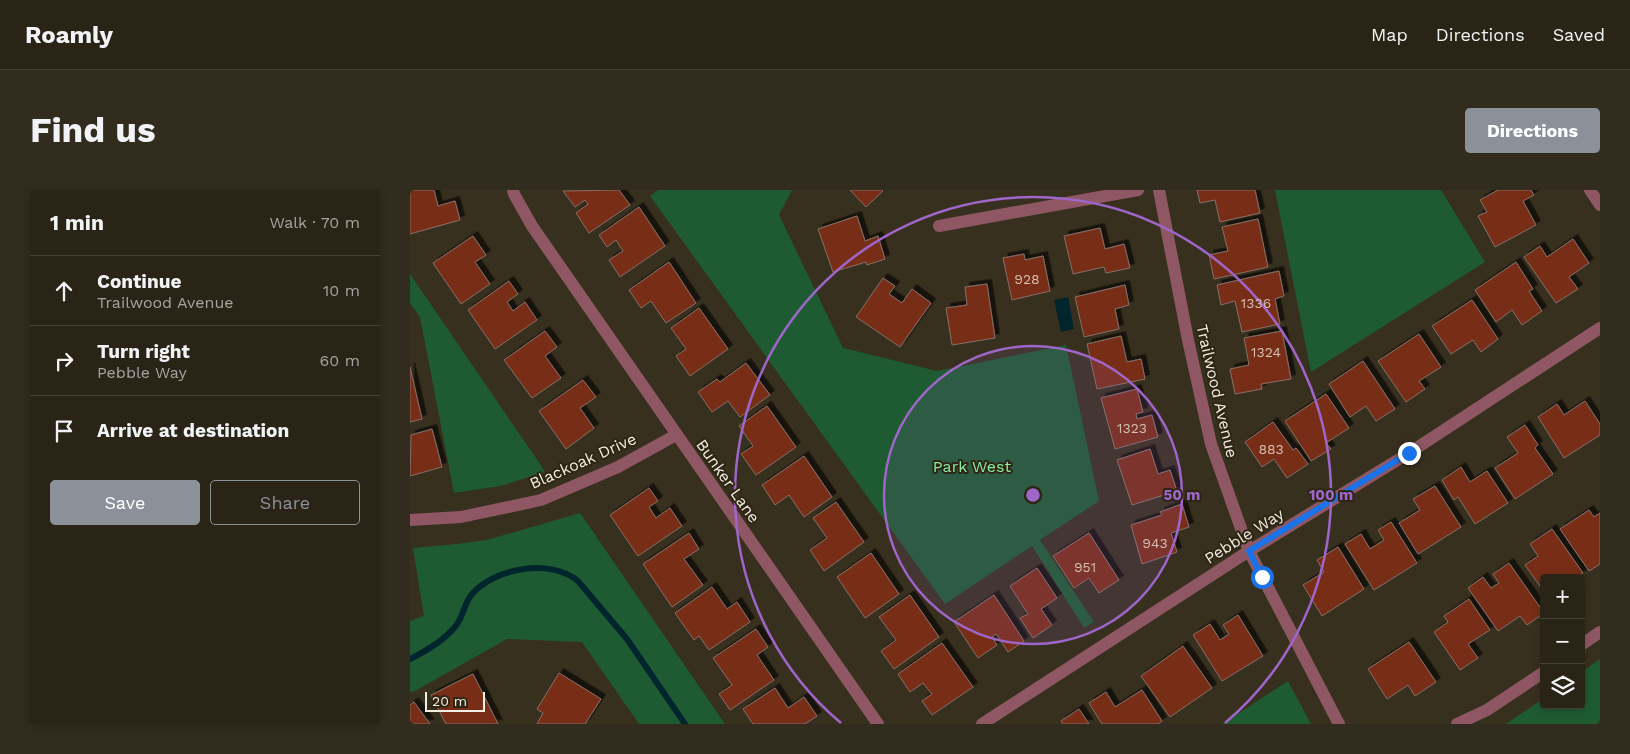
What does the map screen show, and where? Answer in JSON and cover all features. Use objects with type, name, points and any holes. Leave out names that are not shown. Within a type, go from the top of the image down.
[{"type":"street","name":"Bunker Lane","points":[[514,190],[514,194],[532,226],[878,724]]},
{"type":"street","points":[[939,226],[1138,190]]},
{"type":"street","name":"Trailwood Avenue","points":[[1159,190],[1188,340],[1211,444],[1249,551],[1339,724]]},
{"type":"street","points":[[1590,190],[1600,205]]},
{"type":"street","name":"Pebble Way","points":[[982,724],[1249,551],[1409,453],[1600,328]]},
{"type":"street","name":"Blackoak Drive","points":[[410,520],[460,517],[541,500],[618,467],[676,435]]},
{"type":"street","points":[[1585,642],[1600,632]]},
{"type":"street","points":[[1457,724],[1487,710],[1540,675]]},
{"type":"green space","name":"Park West","points":[[658,190],[792,190],[779,215],[843,348],[937,371],[1066,345],[1099,501],[1040,540],[1094,622],[1084,628],[1032,546],[945,604],[650,196]]},
{"type":"green space","points":[[1275,190],[1441,190],[1485,262],[1311,372]]},
{"type":"green space","points":[[410,274],[545,472],[500,486],[454,493],[420,317],[410,303]]},
{"type":"green space","points":[[580,513],[725,724],[639,724],[582,642],[507,639],[415,691],[410,692],[410,621],[424,616],[413,548],[487,540]]},
{"type":"green space","points":[[1600,659],[1600,724],[1506,724],[1540,701],[1540,709],[1585,709],[1585,669]]},
{"type":"green space","points":[[1288,681],[1311,724],[1222,724]]},
{"type":"water","points":[[1068,297],[1074,329],[1061,332],[1054,300]]},
{"type":"building","points":[[410,190],[434,190],[438,206],[455,201],[460,220],[410,234]]},
{"type":"building","points":[[619,190],[630,205],[589,233],[576,213],[588,204],[585,200],[575,207],[563,191]]},
{"type":"building","points":[[850,190],[882,190],[883,191],[866,207]]},
{"type":"building","points":[[1197,190],[1255,190],[1260,213],[1220,222],[1215,200],[1200,203]]},
{"type":"building","points":[[1498,190],[1531,190],[1534,195],[1523,201],[1536,225],[1495,247],[1478,216],[1487,212],[1480,200]]},
{"type":"building","points":[[639,207],[665,246],[620,277],[609,260],[623,251],[616,240],[607,247],[599,235]]},
{"type":"building","points":[[857,216],[865,241],[878,236],[885,259],[867,265],[866,262],[833,272],[818,229]]},
{"type":"building","points":[[1258,219],[1268,267],[1214,279],[1209,255],[1228,251],[1222,227]]},
{"type":"building","points":[[1100,228],[1105,249],[1124,244],[1130,268],[1106,273],[1104,267],[1073,274],[1064,236]]},
{"type":"building","points":[[473,236],[486,255],[475,262],[490,284],[461,304],[433,263]]},
{"type":"building","points":[[1573,239],[1589,263],[1569,277],[1578,289],[1556,303],[1524,257],[1540,246],[1547,257]]},
{"type":"building","points":[[1024,254],[1025,260],[1043,256],[1050,291],[1012,300],[1003,258]]},
{"type":"building","points":[[669,262],[696,303],[666,323],[651,301],[641,308],[629,290]]},
{"type":"building","points":[[1516,262],[1533,289],[1529,291],[1542,311],[1522,325],[1512,310],[1496,322],[1475,290]]},
{"type":"building","points":[[1279,271],[1284,296],[1275,299],[1280,324],[1242,332],[1235,301],[1221,305],[1217,285]]},
{"type":"building","points":[[883,278],[895,286],[889,294],[902,303],[912,289],[931,303],[900,347],[856,317]]},
{"type":"building","points":[[509,281],[518,294],[507,302],[513,311],[525,302],[537,320],[495,349],[468,310]]},
{"type":"building","points":[[987,284],[995,338],[952,345],[946,308],[967,305],[965,287]]},
{"type":"building","points":[[1125,285],[1129,305],[1115,309],[1119,329],[1084,337],[1075,297]]},
{"type":"building","points":[[1472,300],[1498,339],[1481,352],[1473,340],[1451,354],[1432,326]]},
{"type":"building","points":[[699,308],[728,349],[690,376],[676,356],[686,349],[671,328]]},
{"type":"building","points":[[545,331],[557,347],[545,356],[561,378],[532,398],[504,360]]},
{"type":"building","points":[[1282,331],[1291,379],[1261,384],[1262,389],[1235,394],[1230,369],[1249,365],[1244,338]]},
{"type":"building","points":[[1419,334],[1441,367],[1419,381],[1425,389],[1406,402],[1378,361]]},
{"type":"building","points":[[1121,336],[1127,362],[1141,359],[1145,379],[1097,389],[1087,344]]},
{"type":"building","points":[[1363,361],[1395,409],[1376,421],[1366,406],[1350,417],[1329,384]]},
{"type":"building","points":[[746,363],[770,395],[740,417],[728,401],[712,412],[698,392],[717,379],[720,382]]},
{"type":"building","points":[[410,367],[422,419],[410,422]]},
{"type":"building","points":[[583,380],[596,397],[580,408],[594,428],[566,449],[539,411]]},
{"type":"building","points":[[1137,389],[1143,412],[1136,414],[1137,419],[1152,415],[1158,437],[1115,449],[1101,398]]},
{"type":"building","points":[[1326,394],[1349,428],[1326,443],[1331,449],[1311,461],[1285,421]]},
{"type":"building","points":[[1585,401],[1600,424],[1600,435],[1564,458],[1538,417],[1557,404],[1564,415]]},
{"type":"building","points":[[767,406],[796,447],[756,475],[741,454],[753,446],[739,426]]},
{"type":"building","points":[[1273,422],[1293,450],[1296,448],[1308,464],[1287,478],[1274,459],[1262,467],[1245,442]]},
{"type":"building","points":[[1525,425],[1538,445],[1535,448],[1553,474],[1515,499],[1495,468],[1518,453],[1507,437]]},
{"type":"building","points":[[432,429],[442,467],[410,476],[411,435]]},
{"type":"building","points":[[1150,449],[1158,474],[1170,470],[1177,491],[1132,505],[1117,460]]},
{"type":"building","points":[[804,456],[832,497],[804,517],[789,495],[775,505],[762,485]]},
{"type":"building","points":[[1461,467],[1470,482],[1487,471],[1508,503],[1475,524],[1458,497],[1454,500],[1442,480]]},
{"type":"building","points":[[1435,486],[1461,527],[1418,554],[1399,523],[1420,510],[1413,499]]},
{"type":"building","points":[[649,488],[658,501],[649,507],[656,518],[670,508],[682,526],[638,556],[610,515]]},
{"type":"building","points":[[836,502],[864,542],[824,571],[810,550],[827,538],[813,518]]},
{"type":"building","points":[[1182,504],[1189,527],[1171,533],[1177,552],[1142,564],[1131,525],[1162,515],[1160,512]]},
{"type":"building","points":[[1589,510],[1594,517],[1600,513],[1600,564],[1589,571],[1560,529]]},
{"type":"building","points":[[1391,522],[1417,563],[1374,590],[1345,544],[1361,534],[1370,549],[1384,540],[1378,530]]},
{"type":"building","points":[[1552,529],[1583,573],[1540,574],[1540,586],[1525,565],[1538,556],[1530,544]]},
{"type":"building","points":[[689,533],[699,549],[684,559],[703,585],[672,607],[643,564]]},
{"type":"building","points":[[1089,533],[1119,580],[1099,593],[1089,578],[1074,588],[1053,556]]},
{"type":"building","points":[[1338,547],[1364,589],[1322,616],[1303,585],[1324,572],[1317,560]]},
{"type":"building","points":[[871,553],[899,594],[865,618],[837,577]]},
{"type":"building","points":[[1509,563],[1540,607],[1540,616],[1527,625],[1520,616],[1498,631],[1468,588],[1483,577],[1491,588],[1499,583],[1493,574]]},
{"type":"building","points":[[1037,568],[1057,598],[1041,609],[1052,625],[1033,638],[1020,618],[1028,614],[1010,586]]},
{"type":"building","points":[[712,587],[727,609],[737,602],[750,622],[709,650],[699,636],[694,640],[675,613]]},
{"type":"building","points":[[910,595],[939,637],[894,669],[881,651],[896,640],[879,617]]},
{"type":"building","points":[[994,595],[1024,641],[1008,652],[996,634],[992,637],[997,645],[978,658],[954,622]]},
{"type":"building","points":[[1469,599],[1490,630],[1468,644],[1478,658],[1460,670],[1434,632],[1448,622],[1444,616]]},
{"type":"building","points":[[1238,615],[1263,656],[1222,681],[1193,635],[1210,624],[1220,640],[1229,634],[1223,625]]},
{"type":"building","points":[[756,629],[768,647],[757,655],[774,680],[730,710],[719,694],[732,685],[713,658]]},
{"type":"building","points":[[1409,642],[1436,682],[1415,696],[1408,685],[1387,699],[1368,669]]},
{"type":"building","points":[[942,643],[973,687],[932,715],[922,701],[932,694],[923,683],[910,692],[898,674]]},
{"type":"building","points":[[1183,646],[1212,688],[1170,717],[1141,676]]},
{"type":"building","points":[[559,673],[601,699],[585,724],[537,724],[543,713],[537,709]]},
{"type":"building","points":[[473,674],[498,724],[446,724],[431,695]]},
{"type":"building","points":[[775,688],[788,708],[804,697],[817,716],[805,724],[753,724],[743,709]]},
{"type":"building","points":[[1142,690],[1162,721],[1158,724],[1102,724],[1089,703],[1106,692],[1115,707]]},
{"type":"building","points":[[414,702],[430,724],[410,724],[410,705]]},
{"type":"building","points":[[1079,709],[1089,724],[1063,724],[1061,721]]},
{"type":"waterway","points":[[410,659],[450,632],[457,624],[469,598],[482,585],[508,572],[538,568],[553,570],[566,574],[578,581],[627,639],[685,724]]},
{"type":"route","points":[[1262,577],[1249,551],[1409,453]]}]
